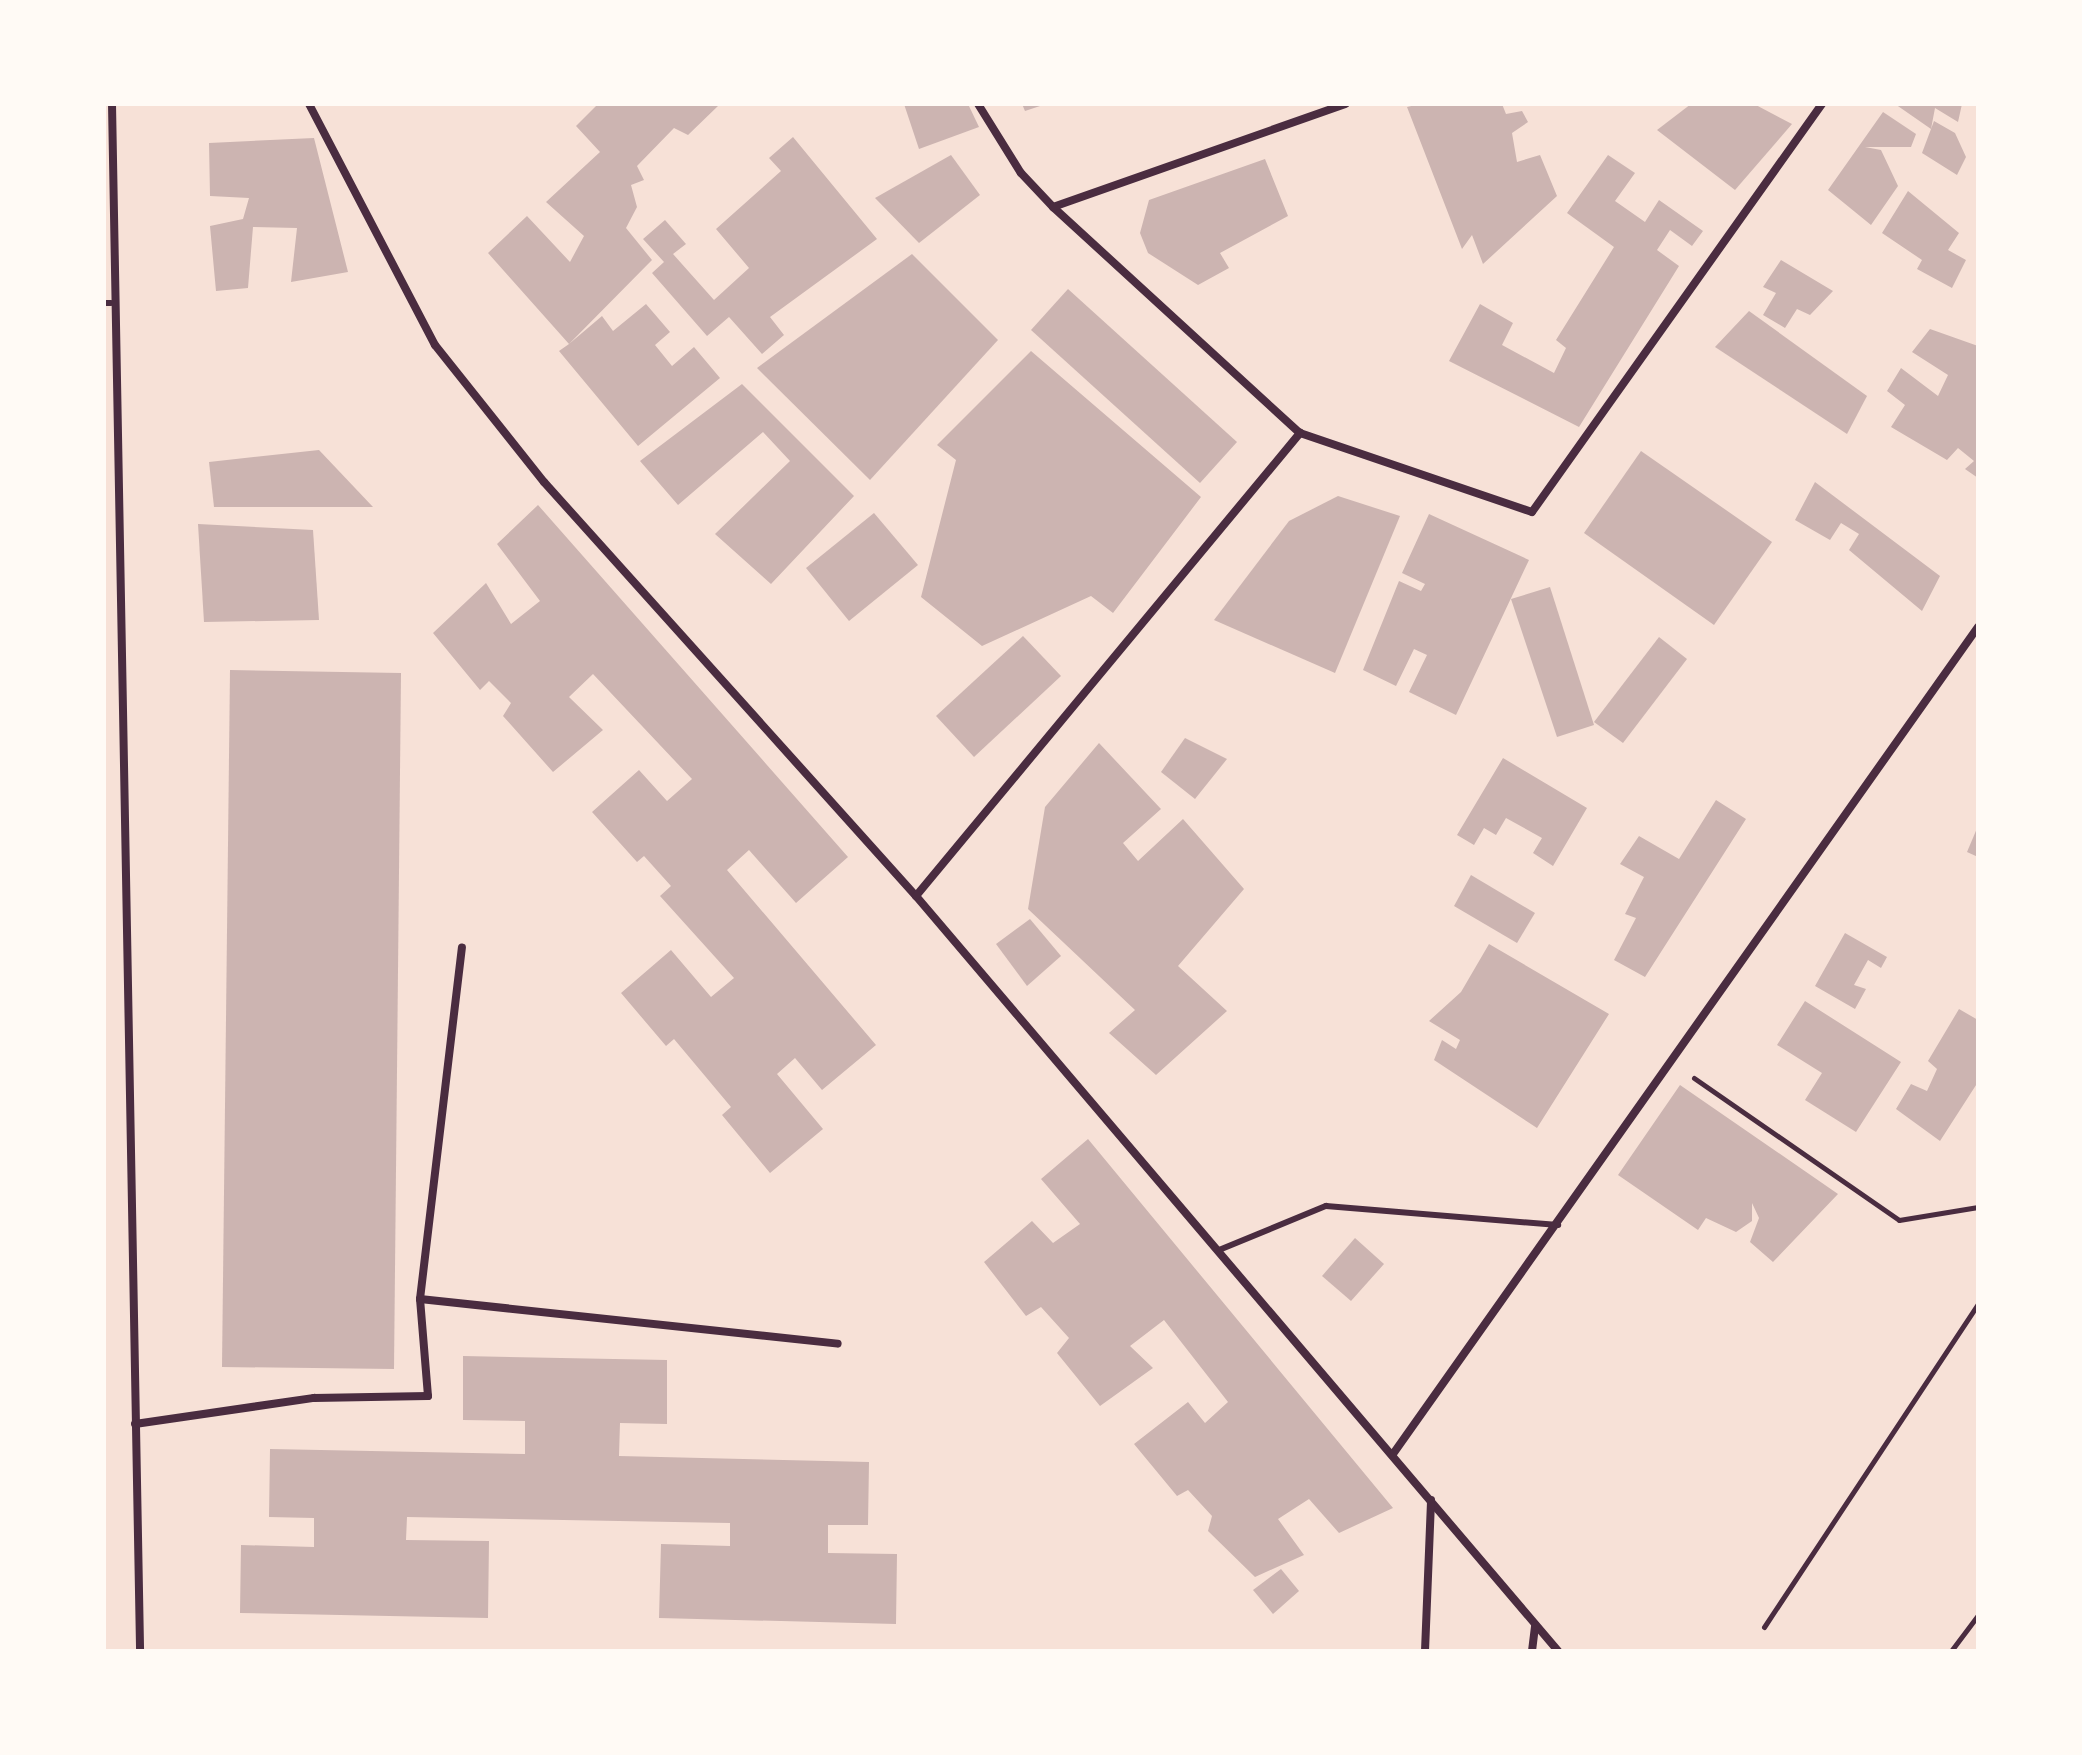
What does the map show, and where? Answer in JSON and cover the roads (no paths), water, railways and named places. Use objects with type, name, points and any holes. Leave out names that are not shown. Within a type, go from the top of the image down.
[{"type":"street","points":[[112,104],[108,303],[140,1651]]},
{"type":"street","points":[[309,104],[435,345],[544,482],[916,896],[1558,1651]]},
{"type":"street","points":[[978,104],[1021,173],[1053,207],[1300,433],[1532,512],[1822,104]]},
{"type":"street","points":[[1053,207],[1345,104]]},
{"type":"street","points":[[916,896],[1300,433]]},
{"type":"street","points":[[1393,1454],[1558,1225],[1978,627]]},
{"type":"street","points":[[135,1424],[314,1398],[428,1396],[420,1299],[462,948]]},
{"type":"street","points":[[420,1299],[838,1344]]},
{"type":"street","points":[[1425,1651],[1431,1499]]},
{"type":"street","points":[[1532,1651],[1535,1625]]},
{"type":"lane","points":[[1219,1250],[1326,1206],[1558,1225]]}]
